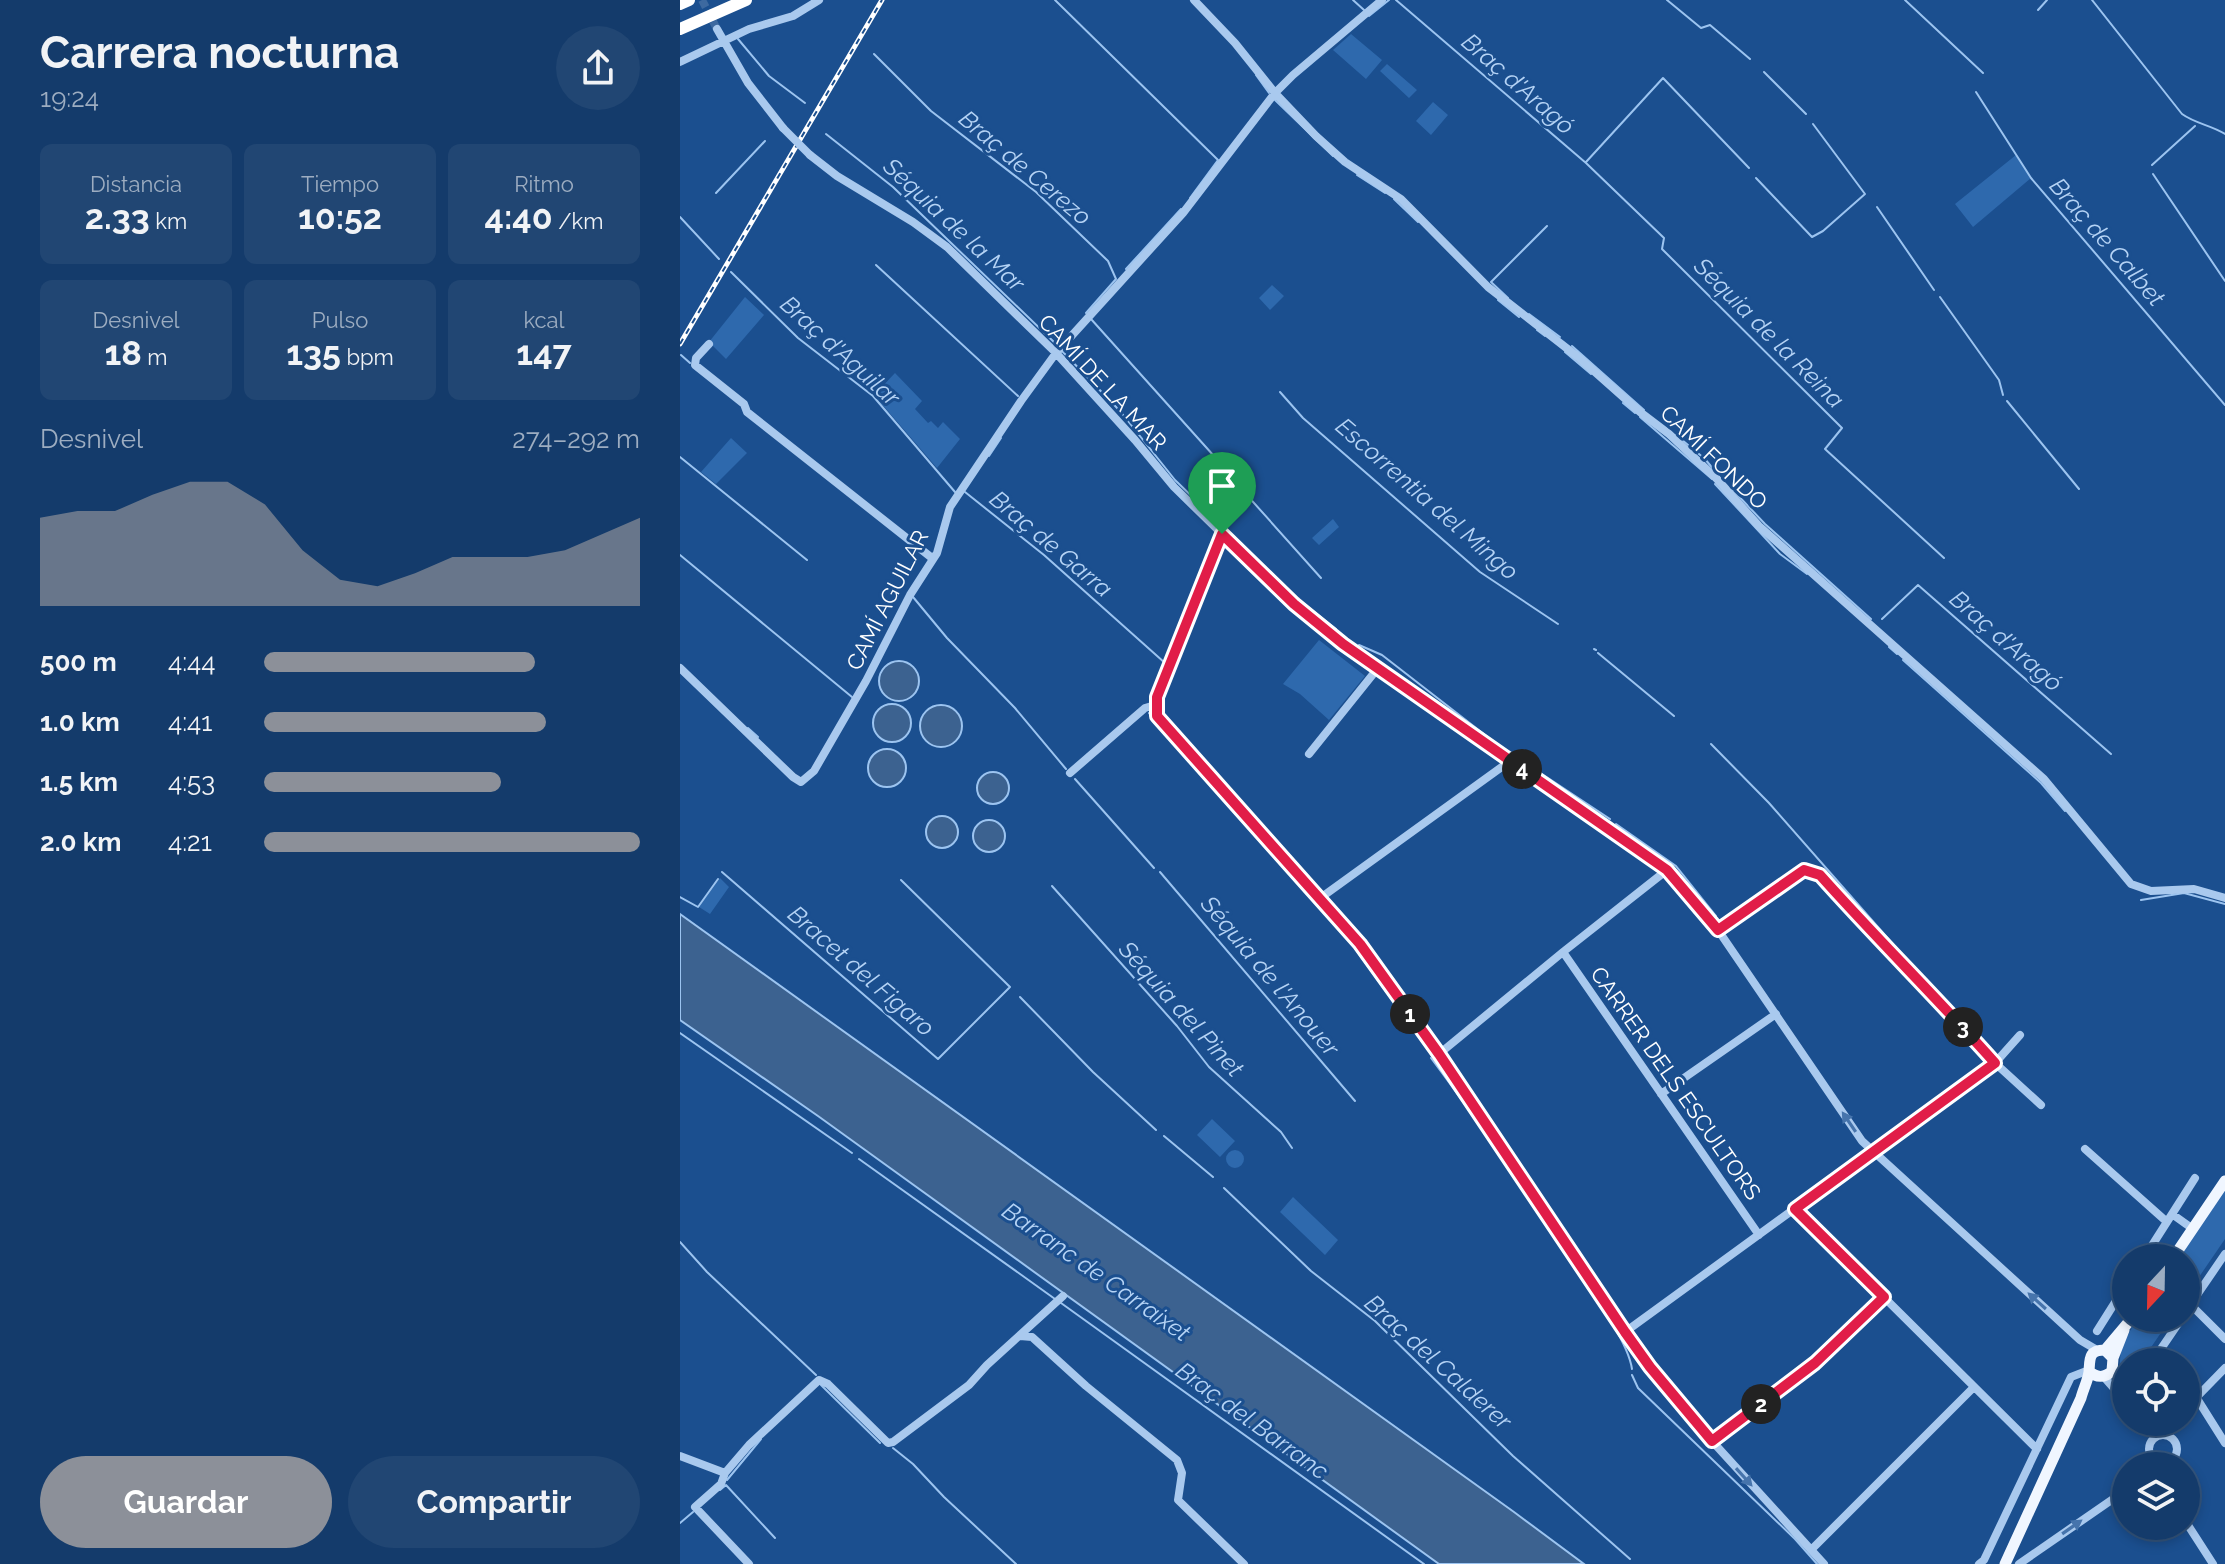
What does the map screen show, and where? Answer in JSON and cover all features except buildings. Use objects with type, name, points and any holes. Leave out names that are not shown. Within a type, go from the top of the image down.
[{"type":"highway","points":[[680,4],[689,0]]},
{"type":"highway","points":[[680,29],[746,0]]},
{"type":"main road","points":[[2183,1244],[2225,1181]]},
{"type":"main road","points":[[2005,1564],[2081,1398],[2123,1332]]},
{"type":"street","points":[[680,62],[749,29],[793,16],[819,0]]},
{"type":"street","name":"CAMÍ FONDO","points":[[1194,0],[1316,136],[1345,162],[1401,199],[1488,287],[1578,357],[1669,434],[1716,478],[1759,526],[2044,779],[2131,884],[2151,891],[2194,889],[2225,898]]},
{"type":"street","name":"CAMÍ AGUILAR","points":[[680,668],[801,782],[814,771],[937,553],[946,515],[954,500],[1056,353],[1183,213],[1275,93],[1382,0]]},
{"type":"street","name":"CAMÍ DE LA MAR","points":[[717,29],[748,83],[783,128],[810,155],[837,176],[932,235],[1056,353],[1174,487],[1294,604],[1378,668],[1667,870],[1718,930],[1862,1141],[2080,1340],[2101,1365],[2112,1385]]},
{"type":"street","points":[[709,344],[696,358],[695,365],[744,404],[747,412],[932,558]]},
{"type":"street","points":[[1222,534],[1155,705],[1157,716],[1360,944],[1439,1054],[1650,1367],[1712,1441],[1824,1564]]},
{"type":"street","points":[[1309,754],[1378,668]]},
{"type":"street","points":[[1070,773],[1145,708],[1155,705]]},
{"type":"street","points":[[1319,899],[1510,761]]},
{"type":"street","points":[[1439,1054],[1667,870]]},
{"type":"street","points":[[1718,930],[1804,870],[1820,875],[1995,1063],[2041,1105]]},
{"type":"street","name":"CARRER DELS ESCULTORS","points":[[1563,952],[1759,1235]]},
{"type":"street","points":[[1661,1094],[1776,1014]]},
{"type":"street","points":[[1625,1332],[1995,1063],[2020,1035]]},
{"type":"street","points":[[2085,1149],[2169,1218],[2193,1229]]},
{"type":"street","points":[[2153,1244],[2195,1178]]},
{"type":"street","points":[[1795,1209],[1974,1387],[2048,1469]]},
{"type":"street","points":[[2200,1290],[2225,1254]]},
{"type":"street","points":[[749,1564],[695,1507],[721,1484],[725,1473],[749,1445],[814,1382],[819,1380],[828,1384],[888,1443],[893,1442],[969,1385],[1019,1336],[1030,1332],[1063,1296]]},
{"type":"street","points":[[1712,1441],[1815,1363],[1884,1297]]},
{"type":"street","points":[[2097,1331],[2112,1307]]},
{"type":"street","points":[[2200,1318],[2225,1339]]},
{"type":"street","points":[[1030,1332],[1086,1386],[1177,1460],[1182,1473],[1178,1500],[1244,1564]]},
{"type":"street","points":[[1979,1564],[1984,1560],[2071,1377],[2101,1365]]},
{"type":"street","points":[[2200,1393],[2225,1368]]},
{"type":"street","points":[[1811,1550],[1974,1387]]},
{"type":"street","points":[[2200,1403],[2225,1443]]},
{"type":"street","points":[[2149,1452],[2150,1443],[2154,1437],[2160,1436]]},
{"type":"street","points":[[2167,1436],[2174,1439],[2176,1452]]},
{"type":"street","points":[[680,1456],[725,1473]]},
{"type":"street","points":[[2019,1564],[2112,1500]]},
{"type":"street","points":[[2198,1540],[2213,1564]]},
{"type":"shaded area","points":[[1351,34],[1382,60],[1366,79],[1333,50]]},
{"type":"shaded area","points":[[1387,64],[1417,90],[1409,98],[1380,71]]},
{"type":"shaded area","points":[[1433,102],[1448,115],[1431,135],[1416,121]]},
{"type":"shaded area","points":[[2016,155],[2031,178],[1973,227],[1955,204]]},
{"type":"shaded area","points":[[1272,285],[1284,296],[1270,310],[1259,298]]},
{"type":"shaded area","points":[[745,297],[764,315],[726,359],[709,342]]},
{"type":"shaded area","points":[[895,373],[922,401],[915,409],[928,423],[931,421],[938,428],[943,422],[960,439],[937,468],[874,395]]},
{"type":"shaded area","points":[[731,438],[747,453],[716,484],[701,472]]},
{"type":"shaded area","points":[[1333,519],[1339,527],[1319,545],[1312,538]]},
{"type":"shaded area","points":[[1319,640],[1365,676],[1329,720],[1300,694],[1283,684]]},
{"type":"shaded area","points":[[720,878],[729,887],[710,914],[699,907]]},
{"type":"shaded area","points":[[1212,1119],[1235,1141],[1220,1157],[1197,1135]]},
{"type":"shaded area","points":[[1231,1150],[1239,1150],[1244,1159],[1242,1166],[1231,1168],[1226,1163],[1226,1155]]},
{"type":"shaded area","points":[[2225,1186],[2225,1239],[2200,1276],[2200,1244],[2186,1244]]},
{"type":"shaded area","points":[[1293,1197],[1338,1240],[1325,1255],[1280,1212]]},
{"type":"shaded area","points":[[2130,1332],[2161,1332],[2151,1348],[2121,1348]]},
{"type":"water","points":[[899,661],[913,667],[919,681],[913,695],[899,701],[885,695],[879,681],[885,667]]},
{"type":"water","points":[[892,704],[905,710],[911,723],[905,736],[892,742],[879,736],[873,723],[879,710]]},
{"type":"water","points":[[941,705],[956,711],[962,726],[956,741],[941,747],[926,741],[920,726],[926,711]]},
{"type":"water","points":[[887,749],[901,754],[906,768],[901,782],[887,787],[873,782],[868,768],[873,754]]},
{"type":"water","points":[[993,772],[1005,776],[1009,788],[1005,800],[993,804],[981,800],[977,788],[981,776]]},
{"type":"water","points":[[942,816],[953,821],[958,832],[953,843],[942,848],[931,843],[926,832],[931,821]]},
{"type":"water","points":[[989,820],[1000,825],[1005,836],[1000,847],[989,852],[978,847],[973,836],[978,825]]},
{"type":"water","name":"Barranc de Carraixet","points":[[680,914],[1584,1564],[1439,1564],[680,1020]]},
{"type":"waterway","name":"Escorrentia del Mingo","points":[[1055,0],[1218,160],[1190,198]]},
{"type":"waterway","name":"Braç d'Aragó","points":[[1353,0],[1364,10]]},
{"type":"waterway","name":"Braç d'Aragó","points":[[1369,16],[1389,0]]},
{"type":"waterway","name":"Séquia de la Reina","points":[[1396,0],[1586,163],[1664,238],[1662,249],[1842,428],[1825,449],[1944,558]]},
{"type":"waterway","points":[[1667,0],[1701,28],[1710,25],[1750,59]]},
{"type":"waterway","points":[[1905,0],[1983,73]]},
{"type":"waterway","points":[[2038,10],[2047,0]]},
{"type":"waterway","points":[[2092,0],[2182,114],[2225,134]]},
{"type":"waterway","name":"Séquia de la Mar","points":[[738,39],[769,76],[805,103]]},
{"type":"waterway","name":"Braç de Cerezo","points":[[874,54],[931,111],[1036,192],[1108,261],[1116,279],[1086,313]]},
{"type":"waterway","points":[[1764,72],[1806,114]]},
{"type":"waterway","points":[[1256,75],[1269,93]]},
{"type":"waterway","points":[[1586,162],[1663,78],[1749,168]]},
{"type":"waterway","name":"Braç de Calbet","points":[[1976,92],[2031,178],[2225,405]]},
{"type":"waterway","points":[[1275,100],[1333,156]]},
{"type":"waterway","points":[[1756,178],[1812,237],[1865,194],[1813,124]]},
{"type":"waterway","points":[[2152,165],[2195,126]]},
{"type":"waterway","name":"Séquia de la Mar","points":[[826,134],[893,187],[1056,344]]},
{"type":"waterway","name":"Braç de Garra","points":[[716,193],[765,141]]},
{"type":"waterway","points":[[2153,174],[2225,281]]},
{"type":"waterway","points":[[1357,175],[1385,193]]},
{"type":"waterway","points":[[1394,199],[1418,222]]},
{"type":"waterway","points":[[1877,207],[1934,290]]},
{"type":"waterway","points":[[1126,269],[1181,209]]},
{"type":"waterway","name":"Braç d'Aguilar","points":[[680,217],[719,259]]},
{"type":"waterway","name":"Braç d'Aragó","points":[[1508,298],[1491,282],[1547,226]]},
{"type":"waterway","name":"Braç de Garra","points":[[876,265],[1018,396]]},
{"type":"waterway","name":"Braç d'Aguilar","points":[[731,272],[798,338],[873,396],[955,492]]},
{"type":"waterway","points":[[1940,297],[1999,380],[2003,395]]},
{"type":"waterway","points":[[1498,300],[1519,317]]},
{"type":"waterway","name":"Braç d'Aragó","points":[[1529,314],[1560,337]]},
{"type":"waterway","name":"Braç de Cerezo","points":[[1091,319],[1231,475]]},
{"type":"waterway","points":[[1537,330],[1545,336]]},
{"type":"waterway","name":"Braç d'Aragó","points":[[1572,346],[1644,410]]},
{"type":"waterway","name":"Séquia de la Mar","points":[[1062,351],[1120,411],[1175,480],[1299,600],[1336,629]]},
{"type":"waterway","points":[[1565,352],[1591,374]]},
{"type":"waterway","points":[[681,355],[690,363]]},
{"type":"waterway","name":"Escorrentia del Mingo","points":[[1280,392],[1303,418],[1480,572],[1558,624]]},
{"type":"waterway","points":[[2007,401],[2079,489]]},
{"type":"waterway","points":[[1623,403],[1635,413]]},
{"type":"waterway","points":[[1640,417],[1712,479]]},
{"type":"waterway","name":"Braç d'Aragó","points":[[1676,435],[1705,459],[1719,476]]},
{"type":"waterway","name":"Braç de Garra","points":[[989,456],[1001,438]]},
{"type":"waterway","name":"Séquia de l'Anouer","points":[[680,457],[807,560]]},
{"type":"waterway","points":[[1715,484],[1780,554],[1807,574]]},
{"type":"waterway","name":"Braç d'Aragó","points":[[1732,489],[1765,524],[1871,619]]},
{"type":"waterway","name":"Braç de Garra","points":[[965,492],[1044,555],[1165,663]]},
{"type":"waterway","name":"Braç de Cerezo","points":[[1246,494],[1321,578]]},
{"type":"waterway","name":"Séquia del Pinet","points":[[680,555],[852,697]]},
{"type":"waterway","name":"Braç d'Aragó","points":[[1882,619],[1918,585],[2111,754]]},
{"type":"waterway","name":"Séquia de l'Anouer","points":[[913,597],[947,638],[1015,708],[1066,769]]},
{"type":"waterway","name":"Séquia de la Mar","points":[[1359,645],[1382,655],[1498,745],[1610,819]]},
{"type":"waterway","points":[[1889,647],[1897,654]]},
{"type":"waterway","name":"Escorrentia del Mingo","points":[[1598,653],[1674,716]]},
{"type":"waterway","points":[[1903,660],[2041,783],[2065,811]]},
{"type":"waterway","name":"Braç de Garra","points":[[1149,713],[1170,737]]},
{"type":"waterway","points":[[748,728],[758,737]]},
{"type":"waterway","name":"Escorrentia del Mingo","points":[[1711,744],[1769,803],[1906,959]]},
{"type":"waterway","name":"Séquia de l'Anouer","points":[[1075,779],[1154,868]]},
{"type":"waterway","name":"Séquia de la Mar","points":[[1616,824],[1676,866],[1716,916]]},
{"type":"waterway","name":"Braç de Garra","points":[[1280,860],[1349,940],[1429,1051]]},
{"type":"waterway","name":"Bracet del Figaro","points":[[722,872],[938,1059],[1010,987],[901,880]]},
{"type":"waterway","name":"Séquia de l'Anouer","points":[[1160,872],[1355,1101]]},
{"type":"waterway","name":"Bracet del Figaro","points":[[680,897],[698,907],[718,879]]},
{"type":"waterway","name":"Séquia del Pinet","points":[[1052,886],[1177,1026],[1209,1067],[1281,1132],[1292,1148]]},
{"type":"waterway","points":[[2141,900],[2184,893],[2225,904]]},
{"type":"waterway","name":"Braç del Calderer","points":[[1020,997],[1093,1072],[1156,1130]]},
{"type":"waterway","name":"Braç del Barranc","points":[[680,1033],[852,1153]]},
{"type":"waterway","points":[[1431,1058],[1487,1135],[1599,1303],[1617,1331],[1632,1369]]},
{"type":"waterway","name":"Braç del Calderer","points":[[1164,1136],[1213,1177]]},
{"type":"waterway","name":"Braç del Barranc","points":[[859,1159],[1055,1299]]},
{"type":"waterway","name":"Braç del Calderer","points":[[1224,1188],[1311,1271],[1375,1321],[1513,1456],[1630,1559]]},
{"type":"waterway","points":[[680,1242],[707,1272],[816,1375]]},
{"type":"waterway","name":"Braç del Barranc","points":[[1061,1303],[1424,1564]]},
{"type":"waterway","points":[[1632,1375],[1638,1388],[1795,1539],[1817,1564]]},
{"type":"waterway","points":[[821,1385],[880,1443]]},
{"type":"waterway","points":[[727,1480],[761,1439]]},
{"type":"waterway","points":[[893,1448],[1016,1564]]},
{"type":"waterway","points":[[720,1490],[726,1485],[775,1538]]},
{"type":"waterway","points":[[680,1523],[693,1512]]},
{"type":"tunnel","points":[[702,0],[717,29]]},
{"type":"railway","points":[[680,344],[882,0]]},
{"type":"route","points":[[1222,534],[1294,604],[1343,644],[1667,870],[1718,930],[1804,870],[1820,875],[1995,1063],[1795,1209],[1884,1297],[1815,1363],[1712,1441],[1625,1332],[1439,1054],[1360,944],[1157,716],[1157,697],[1222,534]]}]
